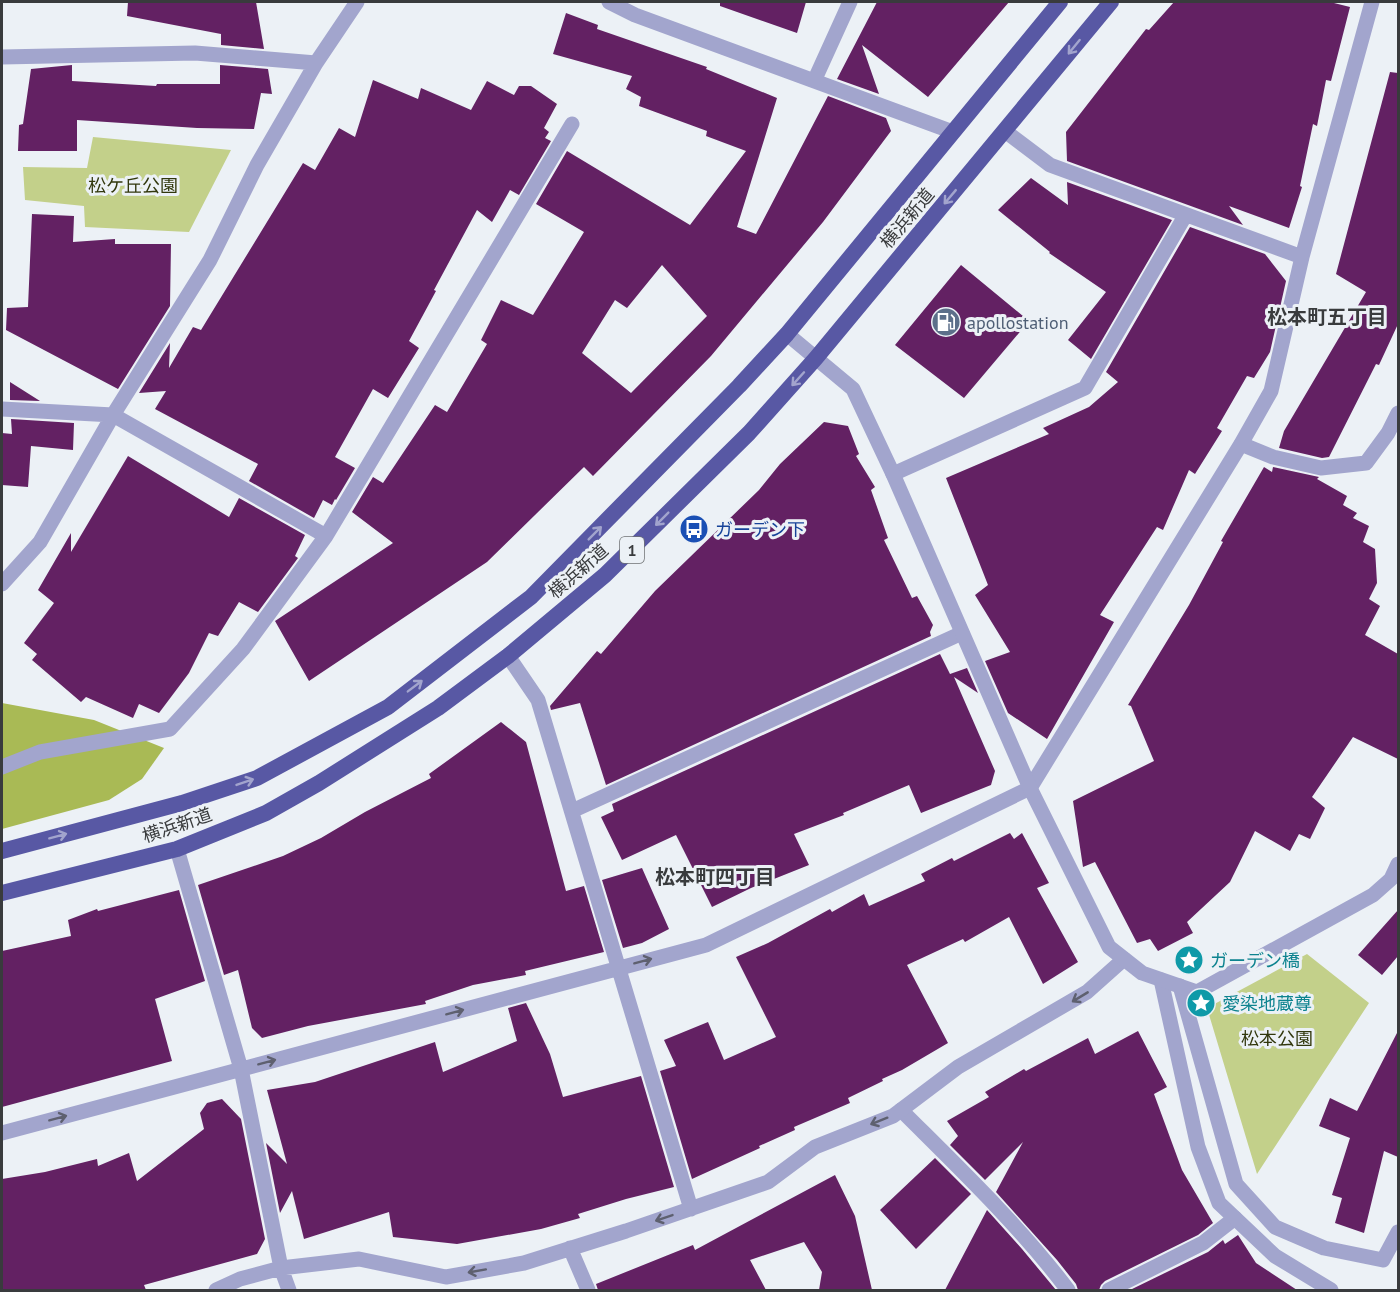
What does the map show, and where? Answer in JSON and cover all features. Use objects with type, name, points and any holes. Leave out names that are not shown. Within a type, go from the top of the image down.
[{"type":"highway","name":"横浜新道","points":[[2,851],[182,803],[257,778],[388,707],[531,597],[787,334],[1060,2]]},
{"type":"highway","name":"横浜新道","points":[[2,893],[177,849],[266,813],[319,783],[438,708],[508,656],[606,575],[749,433],[816,358],[1111,2]]},
{"type":"street","points":[[2,584],[40,542],[113,415],[210,260],[257,165],[316,63],[357,2]]},
{"type":"street","points":[[609,2],[635,15],[953,132]]},
{"type":"street","points":[[815,80],[850,2]]},
{"type":"street","points":[[2,1133],[706,945],[1030,788],[1241,444],[1271,391],[1302,257],[1372,2]]},
{"type":"street","points":[[2,57],[195,53],[316,63]]},
{"type":"street","points":[[2,767],[40,752],[170,729],[243,649],[326,536],[572,124]]},
{"type":"street","points":[[1005,131],[1050,165],[1302,257]]},
{"type":"street","points":[[893,474],[1085,388],[1185,216]]},
{"type":"street","points":[[787,334],[853,389],[893,474],[1030,788],[1109,947],[1142,973],[1197,992],[1395,882],[1398,864]]},
{"type":"street","points":[[2,409],[113,415],[326,536]]},
{"type":"street","points":[[1241,444],[1273,458],[1321,468],[1366,463],[1388,433],[1398,413]]},
{"type":"street","points":[[572,811],[962,633]]},
{"type":"street","points":[[508,656],[538,699],[691,1209]]},
{"type":"street","points":[[177,849],[241,1069],[281,1268],[289,1290]]},
{"type":"street","points":[[216,1290],[281,1268],[359,1259],[446,1277],[524,1263],[768,1182],[815,1147],[893,1116],[958,1067],[1087,993],[1124,959]]},
{"type":"street","points":[[1161,980],[1198,1147],[1219,1203],[1275,1256],[1331,1290]]},
{"type":"street","points":[[1180,986],[1236,1184],[1275,1227],[1324,1248],[1383,1260],[1398,1232]]},
{"type":"street","points":[[901,1110],[998,1208],[1044,1258],[1068,1290]]},
{"type":"street","points":[[1109,1290],[1203,1243],[1234,1218]]},
{"type":"street","points":[[570,1248],[588,1290]]},
{"type":"green space","name":"松ケ丘公園","points":[[93,137],[231,150],[189,232],[85,227],[84,206],[25,200],[23,167],[87,168]]},
{"type":"green space","points":[[2,703],[94,720],[164,748],[142,779],[109,800],[2,829]]},
{"type":"green space","name":"松本公園","points":[[1307,954],[1369,1003],[1257,1174],[1207,1008]]},
{"type":"building","points":[[128,2],[256,2],[264,49],[221,45],[221,34],[127,16]]},
{"type":"building","points":[[720,2],[806,2],[797,33],[720,6]]},
{"type":"building","points":[[877,2],[1009,2],[928,97],[862,45],[879,94],[837,79]]},
{"type":"building","points":[[1174,2],[1330,2],[1350,7],[1331,81],[1326,80],[1317,126],[1313,124],[1300,186],[1302,187],[1289,228],[1229,206],[1243,225],[1067,161],[1066,132],[1146,29],[1149,30]]},
{"type":"building","points":[[566,13],[598,25],[597,29],[707,67],[706,69],[777,98],[737,227],[756,234],[828,96],[886,118],[891,131],[823,222],[711,356],[593,476],[584,467],[487,562],[309,681],[275,621],[393,543],[352,512],[373,477],[383,483],[435,405],[447,412],[487,344],[481,340],[501,300],[533,315],[584,232],[536,204],[567,151],[690,225],[746,151],[706,136],[707,131],[639,106],[641,97],[626,89],[632,76],[553,54]],"holes":[[[662,265],[707,316],[631,393],[582,353],[615,300],[627,308]]]},
{"type":"building","points":[[72,65],[72,81],[156,86],[157,84],[220,84],[220,65],[268,69],[272,94],[261,93],[254,129],[197,128],[77,120],[77,151],[18,151],[19,125],[23,124],[31,69]]},
{"type":"building","points":[[1390,72],[1398,73],[1398,324],[1379,365],[1376,364],[1329,457],[1322,458],[1279,448],[1284,431],[1366,292],[1336,274]]},
{"type":"building","points":[[373,80],[418,99],[421,88],[471,110],[487,81],[514,95],[519,86],[531,86],[557,104],[544,128],[549,132],[545,138],[551,141],[519,195],[510,190],[492,222],[477,210],[409,341],[419,348],[388,398],[373,389],[335,457],[355,468],[332,505],[323,500],[314,518],[249,481],[258,464],[155,409],[166,391],[139,393],[170,343],[169,368],[193,327],[201,330],[303,163],[315,170],[339,128],[355,137]]},
{"type":"building","points":[[1031,178],[1068,205],[1067,182],[1172,220],[1091,359],[1068,340],[1106,292],[1049,253],[998,210]]},
{"type":"building","points":[[32,214],[74,216],[73,242],[115,239],[115,244],[171,244],[170,306],[118,389],[6,330],[7,308],[28,307]]},
{"type":"building","points":[[1190,227],[1265,254],[1286,281],[1270,352],[1254,378],[1247,376],[1217,428],[1222,431],[1195,474],[1189,470],[1163,530],[1157,527],[1100,615],[1114,622],[1047,739],[1008,713],[985,661],[1010,652],[975,595],[988,585],[946,478],[1049,434],[1043,428],[1089,407],[1118,382],[1106,372]]},
{"type":"building","points":[[961,265],[1029,321],[964,398],[895,345]]},
{"type":"building","points":[[10,382],[40,401],[10,400]]},
{"type":"building","points":[[11,419],[74,423],[73,450],[31,446],[28,487],[2,485],[2,433],[12,434]]},
{"type":"building","points":[[824,422],[848,426],[859,454],[856,456],[875,487],[871,490],[888,538],[884,540],[912,598],[917,596],[933,625],[931,636],[606,785],[580,703],[551,710],[550,706],[597,651],[601,654],[655,591],[759,490],[780,464]]},
{"type":"building","points":[[128,456],[229,517],[239,498],[305,535],[295,556],[298,558],[258,612],[239,602],[218,636],[209,633],[189,673],[159,713],[139,704],[133,718],[86,697],[81,702],[32,660],[37,654],[24,643],[54,603],[38,590],[71,533],[71,552]]},
{"type":"building","points":[[1264,467],[1272,472],[1273,467],[1319,477],[1317,479],[1347,496],[1343,505],[1357,513],[1353,518],[1369,526],[1363,542],[1375,549],[1377,583],[1369,599],[1380,606],[1365,635],[1398,654],[1398,759],[1353,737],[1312,797],[1325,808],[1310,839],[1299,834],[1290,851],[1255,831],[1230,882],[1187,922],[1193,933],[1158,951],[1150,939],[1137,943],[1095,862],[1083,867],[1073,801],[1154,761],[1131,706],[1128,705],[1189,605],[1223,542],[1221,541]]},
{"type":"building","points":[[940,654],[950,674],[967,668],[978,693],[954,677],[995,771],[991,785],[921,813],[909,785],[843,813],[844,815],[794,834],[809,865],[751,888],[712,907],[676,835],[622,860],[601,817],[614,811],[612,804]]},
{"type":"building","points":[[501,722],[526,742],[566,891],[584,886],[604,952],[525,971],[526,975],[473,985],[425,1001],[426,1004],[308,1026],[262,1038],[252,1028],[238,970],[224,975],[198,885],[283,856],[321,838],[431,778],[429,774]]},
{"type":"building","points":[[1010,833],[1014,839],[1022,833],[1049,883],[1037,888],[1078,962],[1043,984],[1009,917],[965,942],[963,939],[907,965],[948,1043],[882,1079],[883,1081],[848,1098],[850,1103],[794,1127],[795,1130],[759,1146],[760,1148],[692,1179],[660,1071],[676,1066],[664,1040],[708,1022],[724,1060],[776,1037],[736,957],[768,943],[830,909],[832,912],[864,894],[869,906],[925,881],[921,874],[952,858],[954,861]]},
{"type":"building","points":[[642,868],[669,929],[642,943],[623,948],[602,880]]},
{"type":"building","points":[[179,890],[205,981],[155,999],[172,1061],[2,1107],[2,951],[71,936],[68,920],[97,909],[98,911]]},
{"type":"building","points":[[1398,910],[1398,956],[1382,975],[1358,955]]},
{"type":"building","points":[[526,1003],[550,1054],[563,1097],[641,1076],[674,1187],[578,1214],[580,1218],[541,1229],[457,1244],[393,1237],[389,1212],[304,1239],[292,1191],[280,1213],[266,1143],[287,1164],[267,1090],[315,1082],[435,1042],[443,1072],[517,1041],[508,1008]]},
{"type":"building","points":[[1138,1031],[1167,1087],[1154,1094],[1182,1170],[1213,1223],[1198,1235],[1105,1281],[1099,1290],[1078,1290],[1076,1284],[1057,1260],[996,1192],[1023,1142],[985,1180],[950,1145],[958,1136],[947,1121],[989,1097],[985,1092],[1024,1069],[1026,1071],[1088,1038],[1095,1054]]},
{"type":"building","points":[[1398,1031],[1398,1157],[1384,1151],[1364,1233],[1335,1223],[1342,1198],[1332,1195],[1350,1138],[1319,1126],[1330,1098],[1357,1111]]},
{"type":"building","points":[[222,1099],[241,1119],[265,1239],[257,1254],[144,1285],[146,1290],[2,1290],[2,1179],[45,1172],[97,1159],[98,1166],[129,1153],[137,1181],[204,1129],[200,1113],[207,1103]]},
{"type":"building","points":[[935,1158],[971,1194],[916,1249],[880,1210]]},
{"type":"building","points":[[835,1175],[855,1216],[872,1290],[819,1290],[822,1272],[804,1242],[750,1260],[766,1290],[598,1290],[596,1284],[693,1245],[695,1250]]},
{"type":"building","points":[[987,1210],[1022,1249],[1056,1290],[945,1290]]},
{"type":"building","points":[[1238,1235],[1256,1263],[1297,1290],[1130,1290],[1208,1252],[1223,1240],[1225,1244]]},
{"type":"place","name":"apollostation","points":[[946,322]]},
{"type":"place","name":"ガーデン下","points":[[694,529]]},
{"type":"place","name":"ガーデン橋","points":[[1189,960]]},
{"type":"place","name":"愛染地蔵尊","points":[[1201,1003]]},
{"type":"district","name":"松本町五丁目","points":[[1327,317]]},
{"type":"district","name":"松本町四丁目","points":[[715,877]]}]
